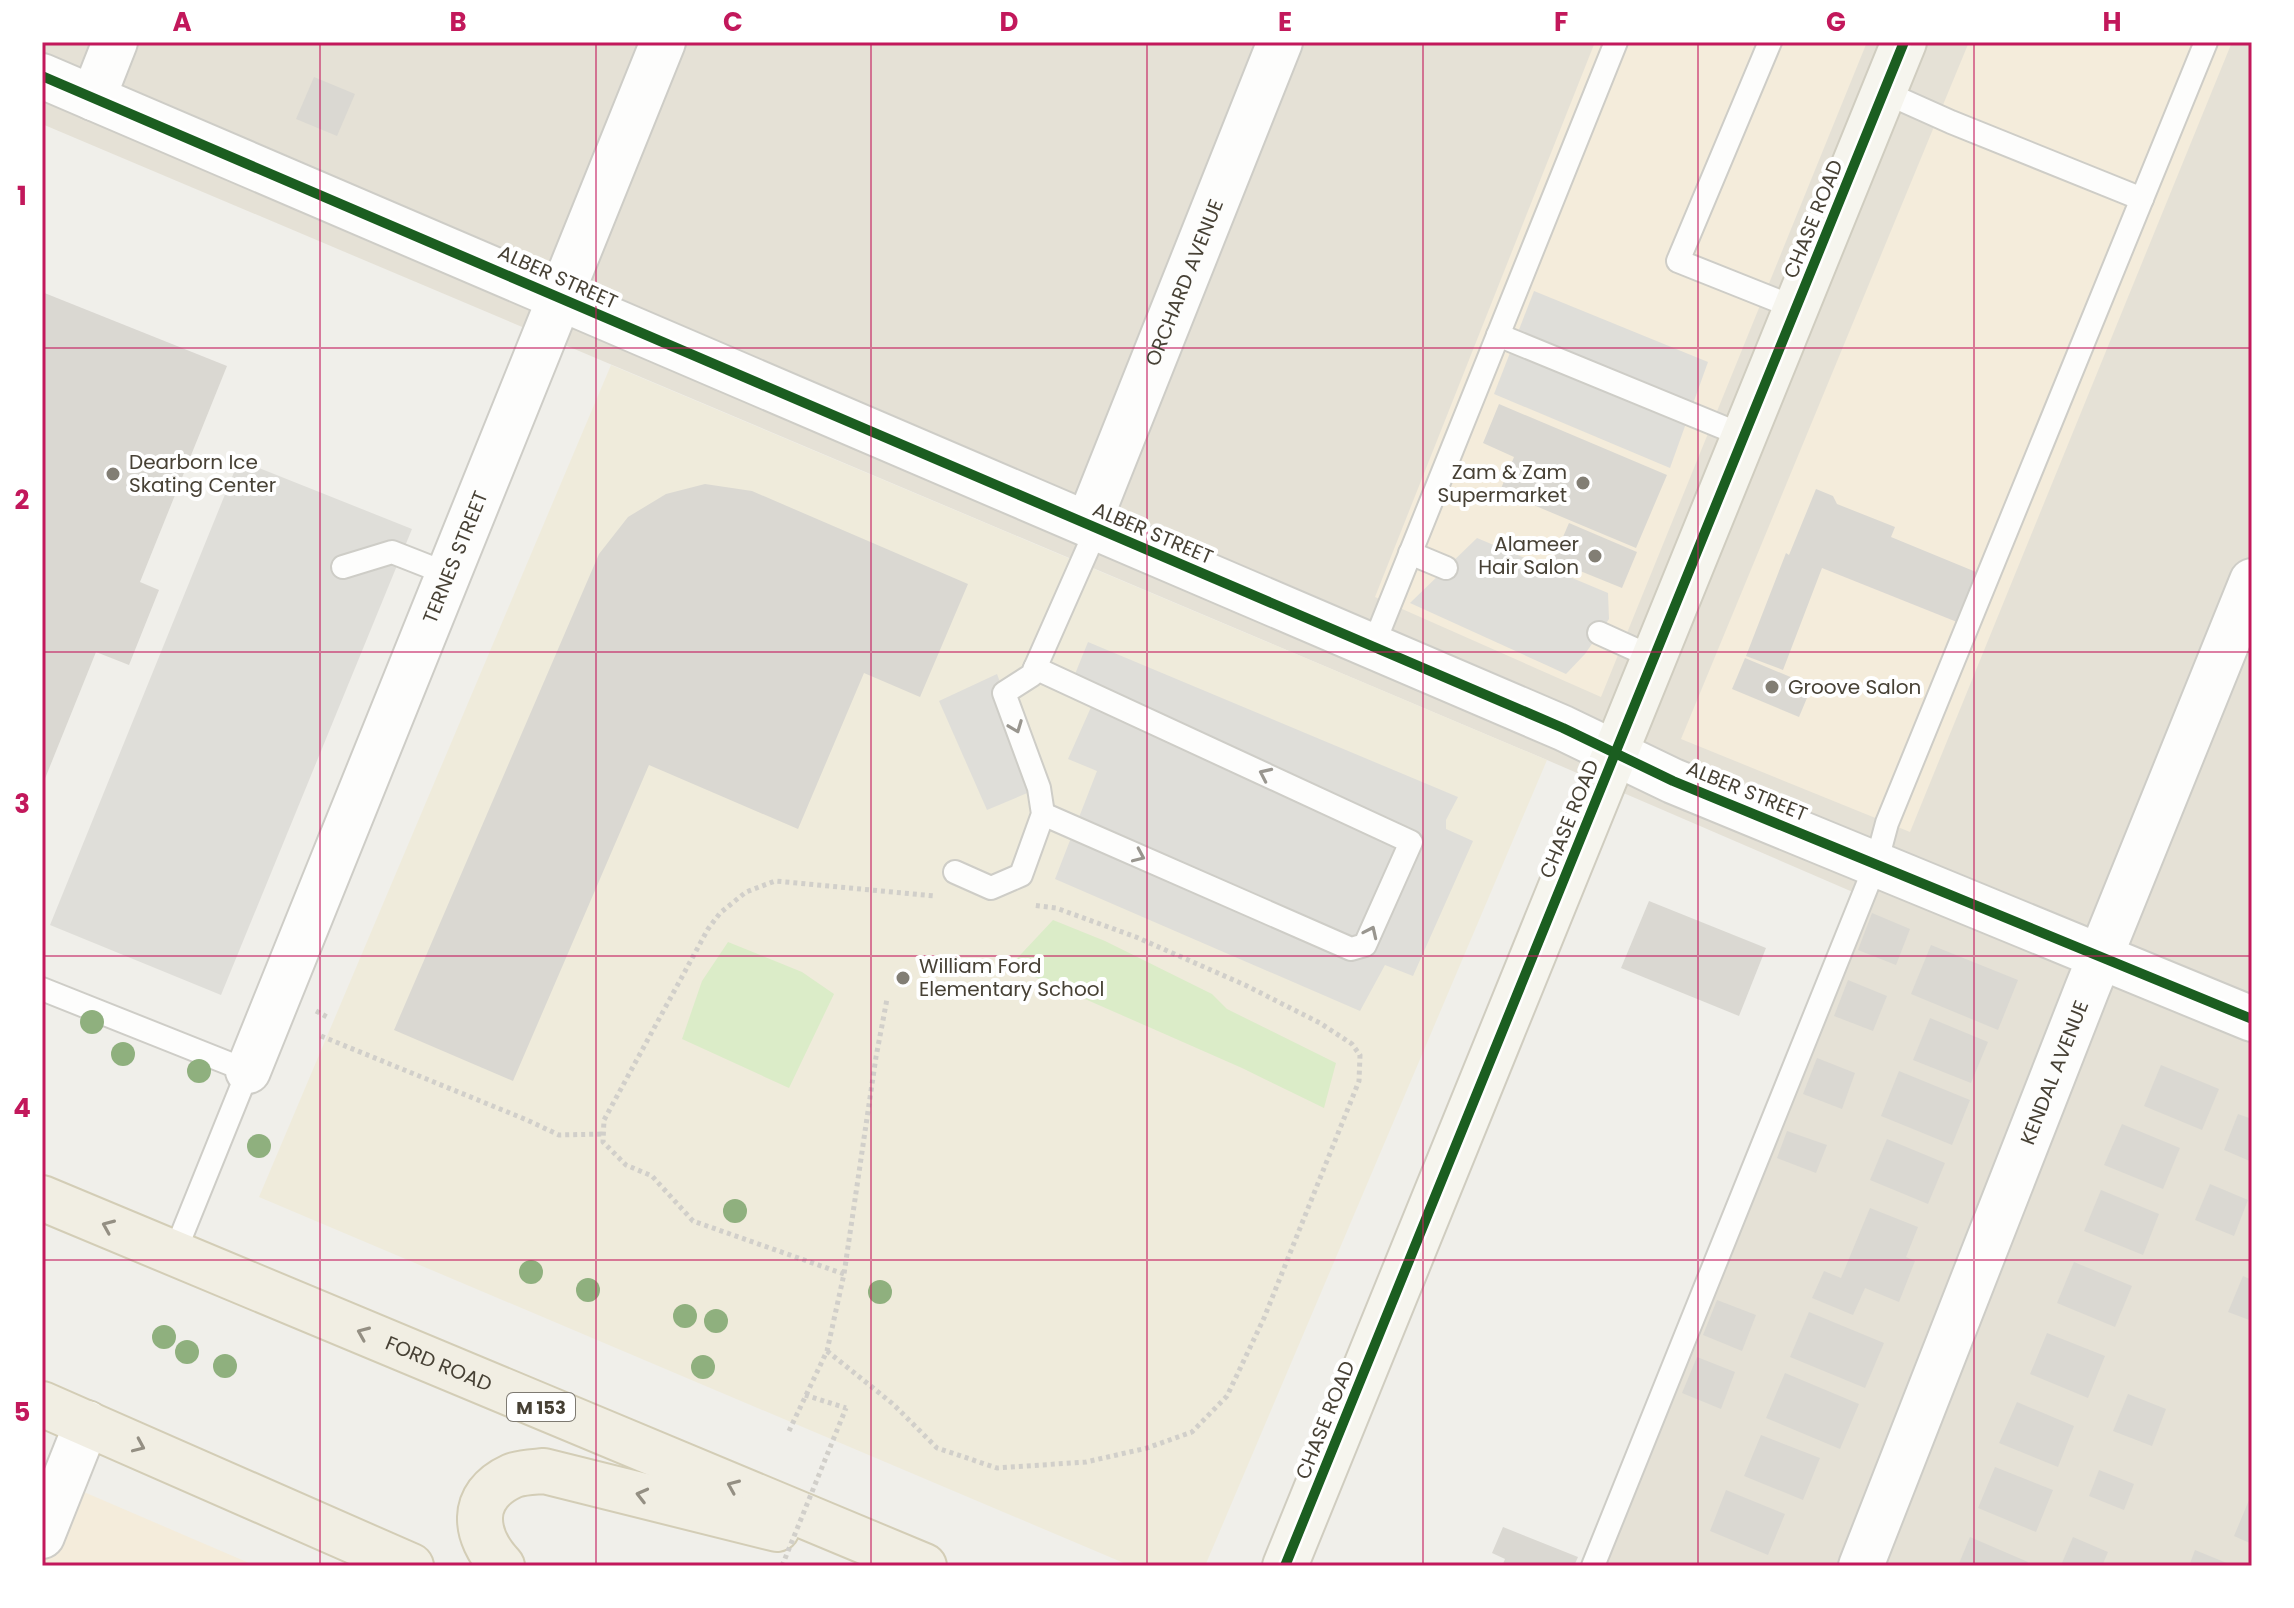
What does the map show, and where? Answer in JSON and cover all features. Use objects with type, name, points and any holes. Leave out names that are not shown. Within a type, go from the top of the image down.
[{"type":"main road","name":"FORD ROAD","points":[[42,1198],[916,1563]]},
{"type":"main road","points":[[42,1404],[411,1566]]},
{"type":"main road","points":[[502,1566],[492,1555],[481,1532],[480,1510],[493,1488],[514,1475],[544,1471],[916,1563]]},
{"type":"street","points":[[93,98],[115,42]]},
{"type":"street","name":"TERNES STREET","points":[[248,1071],[663,42]]},
{"type":"street","name":"ORCHARD AVENUE","points":[[1093,526],[1280,42]]},
{"type":"street","name":"CHASE ROAD","points":[[1285,1566],[1904,42]]},
{"type":"street","name":"ALBER STREET","points":[[42,76],[1563,728],[1673,781],[2252,1019]]},
{"type":"street","name":"KENDAL AVENUE","points":[[1861,1566],[2100,956],[2252,581]]},
{"type":"street","points":[[42,1536],[87,1423]]},
{"type":"lane","points":[[1373,646],[1616,42]]},
{"type":"lane","points":[[1770,42],[1678,261],[1796,308]]},
{"type":"lane","points":[[1593,1566],[1876,864],[1887,823],[2206,42]]},
{"type":"lane","points":[[1884,92],[2142,199]]},
{"type":"lane","points":[[1498,335],[1744,436]]},
{"type":"lane","points":[[955,872],[991,888],[1021,875],[1043,814],[1039,788],[1004,693],[1032,675],[1093,526]]},
{"type":"lane","points":[[343,567],[392,552],[448,574]]},
{"type":"lane","points":[[1410,553],[1446,568]]},
{"type":"lane","points":[[1599,633],[1654,658]]},
{"type":"lane","points":[[1035,668],[1411,842],[1365,945],[1351,949],[1043,814]]},
{"type":"lane","points":[[42,989],[248,1071],[174,1254]]},
{"type":"path","points":[[844,1274],[693,1221],[652,1176],[626,1165],[603,1142],[604,1120],[708,929],[720,913],[746,892],[775,881],[947,897]]},
{"type":"path","points":[[827,1351],[893,1404],[937,1448],[997,1468],[1086,1462],[1147,1448],[1192,1432],[1227,1396],[1264,1318],[1359,1081],[1360,1055],[1352,1044],[1320,1023],[1245,985],[1136,937],[1056,908],[1025,905]]},
{"type":"path","points":[[789,1431],[827,1351],[844,1274],[887,999]]},
{"type":"path","points":[[321,1036],[559,1135],[603,1134]]},
{"type":"path","points":[[782,1566],[846,1408],[805,1395]]},
{"type":"shaded area","points":[[42,42],[2252,42],[2252,1566],[1593,1566],[1862,896],[42,124]]},
{"type":"shaded area","points":[[1595,42],[1867,42],[1601,697],[1375,597]]},
{"type":"shaded area","points":[[1969,42],[2232,42],[1910,832],[1681,739]]},
{"type":"shaded area","points":[[1534,291],[1708,362],[1670,468],[1494,394]]},
{"type":"shaded area","name":"William Ford Elementary School","points":[[611,365],[1547,760],[1205,1566],[1131,1566],[259,1197]]},
{"type":"shaded area","points":[[239,460],[412,529],[221,995],[50,925]]},
{"type":"shaded area","points":[[1477,538],[1608,593],[1609,619],[1585,654],[1566,674],[1410,603]]},
{"type":"shaded area","points":[[1088,642],[1458,797],[1446,820],[1446,829],[1473,841],[1413,976],[1385,965],[1360,1011],[1055,879],[1097,771],[1068,759],[1096,696],[1071,684]]},
{"type":"shaded area","points":[[997,674],[1039,788],[987,810],[939,701]]},
{"type":"shaded area","points":[[42,1474],[256,1566],[42,1566]]},
{"type":"green space","points":[[1053,920],[1105,941],[1212,994],[1227,1009],[1336,1063],[1324,1108],[1242,1068],[1010,966]]},
{"type":"green space","points":[[728,942],[802,972],[834,994],[789,1088],[682,1039],[702,981]]},
{"type":"building","points":[[314,77],[355,94],[337,136],[296,119]]},
{"type":"building","name":"Dearborn Ice Skating Center","points":[[42,292],[227,366],[140,582],[159,590],[129,665],[96,652],[42,786]]},
{"type":"building","name":"Zam & Zam Supermarket","points":[[1499,404],[1667,475],[1636,548],[1500,491],[1514,457],[1483,443]]},
{"type":"building","points":[[705,484],[752,491],[968,584],[920,697],[864,673],[798,829],[649,765],[513,1081],[394,1030],[599,554],[628,517],[666,494]]},
{"type":"building","points":[[1816,489],[1833,496],[1837,504],[1895,527],[1891,537],[1976,572],[1957,622],[1822,568],[1783,670],[1746,656],[1786,553],[1789,555]]},
{"type":"building","name":"Alameer Hair Salon","points":[[1569,523],[1637,552],[1622,588],[1553,560]]},
{"type":"building","name":"Groove Salon","points":[[1745,658],[1812,686],[1799,717],[1732,689]]},
{"type":"building","points":[[1649,901],[1766,948],[1739,1016],[1621,968]]},
{"type":"building","points":[[1872,913],[1910,929],[1896,965],[1858,950]]},
{"type":"building","points":[[1931,945],[2018,980],[1998,1030],[1911,994]]},
{"type":"building","points":[[1848,980],[1887,996],[1873,1031],[1834,1016]]},
{"type":"building","points":[[1930,1018],[1988,1042],[1971,1083],[1913,1060]]},
{"type":"building","points":[[1817,1058],[1855,1073],[1842,1109],[1803,1094]]},
{"type":"building","points":[[2161,1065],[2219,1089],[2202,1130],[2144,1106]]},
{"type":"building","points":[[1899,1071],[1970,1100],[1952,1145],[1881,1116]]},
{"type":"building","points":[[2238,1114],[2252,1119],[2252,1162],[2224,1150]]},
{"type":"building","points":[[2122,1124],[2180,1148],[2163,1189],[2104,1165]]},
{"type":"building","points":[[1787,1131],[1827,1145],[1816,1173],[1777,1158]]},
{"type":"building","points":[[1887,1139],[1945,1163],[1928,1204],[1870,1180]]},
{"type":"building","points":[[2210,1184],[2248,1200],[2234,1236],[2195,1220]]},
{"type":"building","points":[[2101,1190],[2159,1214],[2143,1255],[2084,1231]]},
{"type":"building","points":[[1870,1208],[1918,1227],[1906,1257],[1915,1261],[1899,1302],[1865,1288],[1853,1315],[1812,1298],[1824,1271],[1841,1278]]},
{"type":"building","points":[[2074,1262],[2132,1286],[2115,1327],[2057,1303]]},
{"type":"building","points":[[2243,1276],[2252,1280],[2252,1321],[2228,1312]]},
{"type":"building","points":[[1717,1300],[1756,1315],[1742,1351],[1703,1335]]},
{"type":"building","points":[[1809,1312],[1884,1343],[1865,1388],[1790,1357]]},
{"type":"building","points":[[2047,1333],[2105,1356],[2088,1398],[2030,1374]]},
{"type":"building","points":[[1697,1357],[1735,1372],[1721,1409],[1682,1393]]},
{"type":"building","points":[[1785,1373],[1859,1404],[1840,1449],[1766,1418]]},
{"type":"building","points":[[2128,1394],[2166,1409],[2152,1446],[2113,1431]]},
{"type":"building","points":[[2017,1402],[2074,1426],[2058,1467],[1999,1443]]},
{"type":"building","points":[[1761,1435],[1820,1458],[1803,1500],[1744,1476]]},
{"type":"building","points":[[1995,1467],[2053,1490],[2036,1532],[1978,1508]]},
{"type":"building","points":[[2099,1470],[2134,1484],[2124,1510],[2089,1496]]},
{"type":"building","points":[[1726,1490],[1785,1514],[1768,1555],[1710,1531]]},
{"type":"building","points":[[2252,1493],[2252,1544],[2234,1536]]},
{"type":"building","points":[[1503,1527],[1578,1557],[1574,1566],[1502,1566],[1505,1559],[1492,1553]]},
{"type":"building","points":[[1970,1537],[2028,1562],[2026,1566],[1958,1566]]},
{"type":"building","points":[[2073,1537],[2108,1552],[2102,1566],[2062,1563]]},
{"type":"building","points":[[2195,1550],[2234,1566],[2189,1566]]},
{"type":"cycle path","points":[[1285,1566],[1904,42]]},
{"type":"cycle path","points":[[42,76],[1563,728],[1673,781],[2252,1019]]},
{"type":"place","name":"Dearborn Ice Skating Center","points":[[113,474]]},
{"type":"place","name":"Zam & Zam Supermarket","points":[[1583,483]]},
{"type":"place","name":"Alameer Hair Salon","points":[[1595,556]]},
{"type":"place","name":"Groove Salon","points":[[1772,687]]},
{"type":"place","name":"William Ford Elementary School","points":[[903,978]]}]
